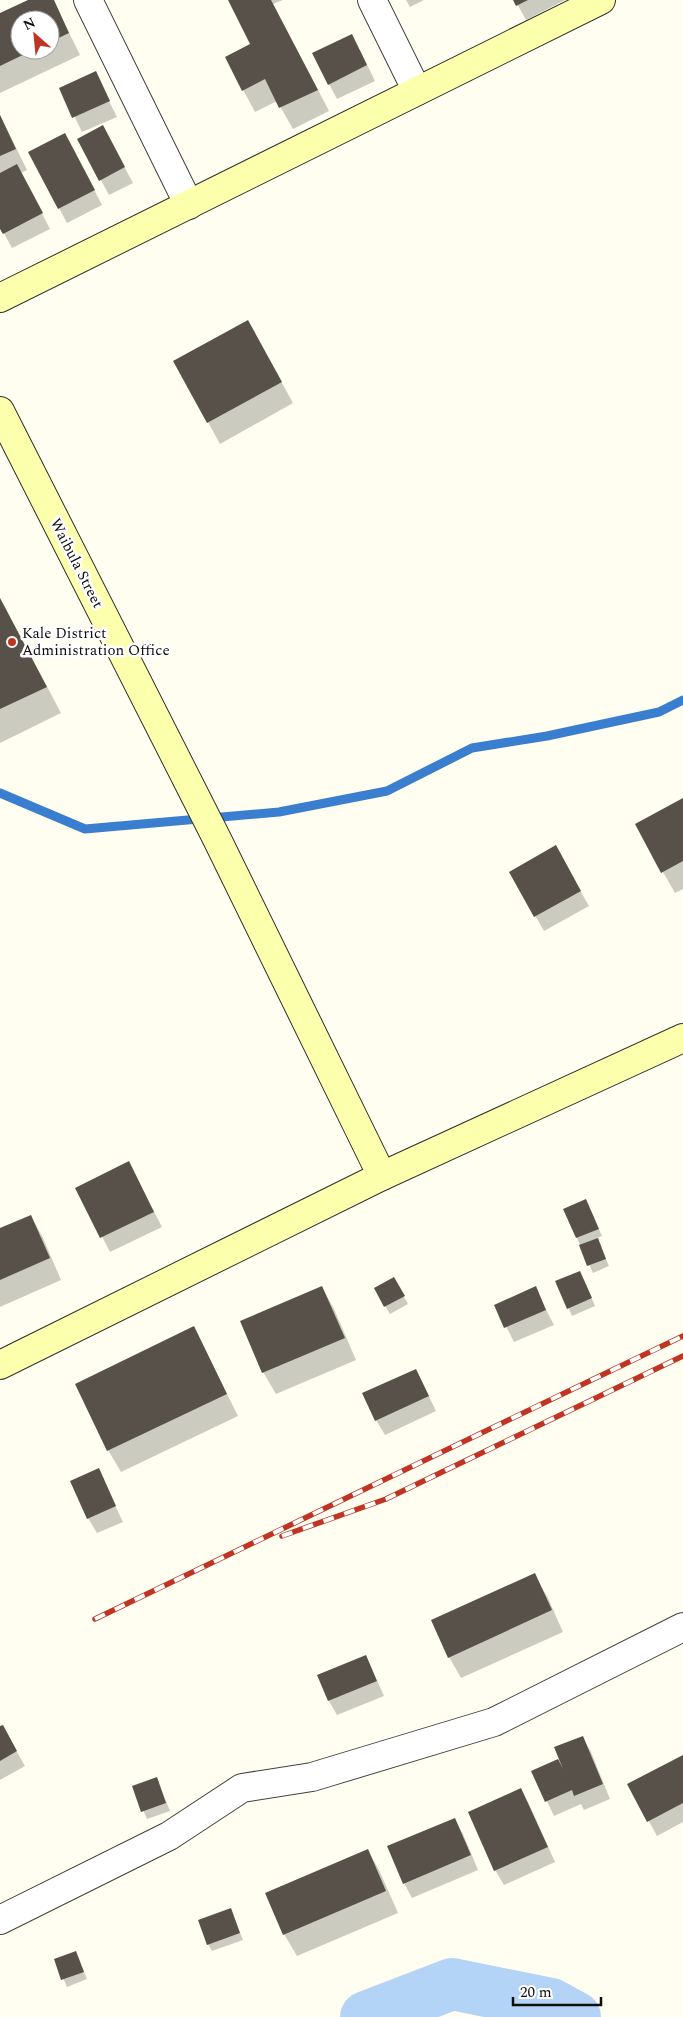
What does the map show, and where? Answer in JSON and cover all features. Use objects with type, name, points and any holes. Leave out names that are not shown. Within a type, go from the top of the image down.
[{"type":"street","points":[[88,0],[189,205]]},
{"type":"street","points":[[372,0],[417,91]]},
{"type":"street","points":[[0,298],[601,0]]},
{"type":"street","name":"Waibula Street","points":[[0,411],[217,839],[382,1176]]},
{"type":"street","points":[[0,1365],[382,1176],[683,1038]]},
{"type":"street","points":[[0,1920],[169,1836],[242,1788],[312,1777],[494,1722],[683,1627]]},
{"type":"building","points":[[28,0],[54,0],[59,10],[10,10],[10,60],[12,60],[0,66],[0,13]]},
{"type":"building","points":[[228,0],[271,0],[318,90],[279,108],[265,79],[242,91],[225,57],[250,44]]},
{"type":"building","points":[[513,0],[528,0],[516,6]]},
{"type":"building","points":[[60,13],[69,33],[60,37]]},
{"type":"building","points":[[352,34],[367,65],[328,85],[312,53]]},
{"type":"building","points":[[96,71],[110,101],[72,118],[59,88]]},
{"type":"building","points":[[0,115],[16,149],[0,156]]},
{"type":"building","points":[[103,125],[125,167],[99,181],[77,139]]},
{"type":"building","points":[[65,133],[95,190],[58,209],[28,152]]},
{"type":"building","points":[[17,164],[43,213],[3,234],[0,229],[0,173]]},
{"type":"building","points":[[248,320],[282,382],[207,423],[173,361]]},
{"type":"building","name":"Kale District Administration Office","points":[[0,598],[47,687],[0,709]]},
{"type":"building","points":[[683,798],[683,861],[661,873],[635,824]]},
{"type":"building","points":[[556,845],[581,891],[534,917],[509,872]]},
{"type":"building","points":[[129,1161],[154,1212],[100,1238],[75,1188]]},
{"type":"building","points":[[586,1199],[599,1229],[576,1238],[563,1209]]},
{"type":"building","points":[[31,1215],[50,1258],[0,1280],[0,1228]]},
{"type":"building","points":[[598,1238],[606,1259],[587,1266],[579,1245]]},
{"type":"building","points":[[580,1271],[592,1298],[567,1309],[555,1281]]},
{"type":"building","points":[[394,1277],[405,1296],[384,1307],[374,1288]]},
{"type":"building","points":[[322,1286],[345,1338],[262,1373],[240,1321]]},
{"type":"building","points":[[536,1286],[546,1310],[504,1328],[494,1305]]},
{"type":"building","points":[[194,1326],[227,1394],[107,1451],[75,1384]]},
{"type":"building","points":[[416,1369],[429,1396],[375,1421],[362,1393]]},
{"type":"building","points":[[99,1468],[116,1506],[87,1519],[70,1481]]},
{"type":"building","points":[[535,1573],[552,1610],[448,1658],[431,1620]]},
{"type":"building","points":[[366,1655],[377,1681],[328,1701],[317,1675]]},
{"type":"building","points":[[3,1725],[17,1751],[0,1761],[0,1726]]},
{"type":"building","points":[[583,1736],[603,1784],[574,1796],[572,1790],[545,1802],[531,1771],[558,1759],[563,1769],[554,1747]]},
{"type":"building","points":[[683,1755],[683,1803],[647,1822],[627,1784]]},
{"type":"building","points":[[157,1777],[166,1803],[141,1812],[132,1786]]},
{"type":"building","points":[[521,1788],[548,1847],[494,1871],[468,1812]]},
{"type":"building","points":[[455,1818],[471,1855],[403,1884],[387,1846]]},
{"type":"building","points":[[368,1849],[386,1891],[283,1935],[265,1893]]},
{"type":"building","points":[[231,1908],[240,1933],[207,1945],[198,1920]]},
{"type":"building","points":[[76,1951],[84,1972],[61,1980],[54,1959]]},
{"type":"waterway","points":[[0,793],[85,829],[279,812],[387,791],[472,748],[547,736],[659,712],[683,700]]},
{"type":"waterway","points":[[366,2017],[452,1984],[551,2004],[575,2017]]},
{"type":"railway","points":[[95,1619],[683,1336]]},
{"type":"railway","points":[[282,1536],[386,1499],[683,1356]]},
{"type":"place","name":"Kale District Administration Office","points":[[12,642]]}]
